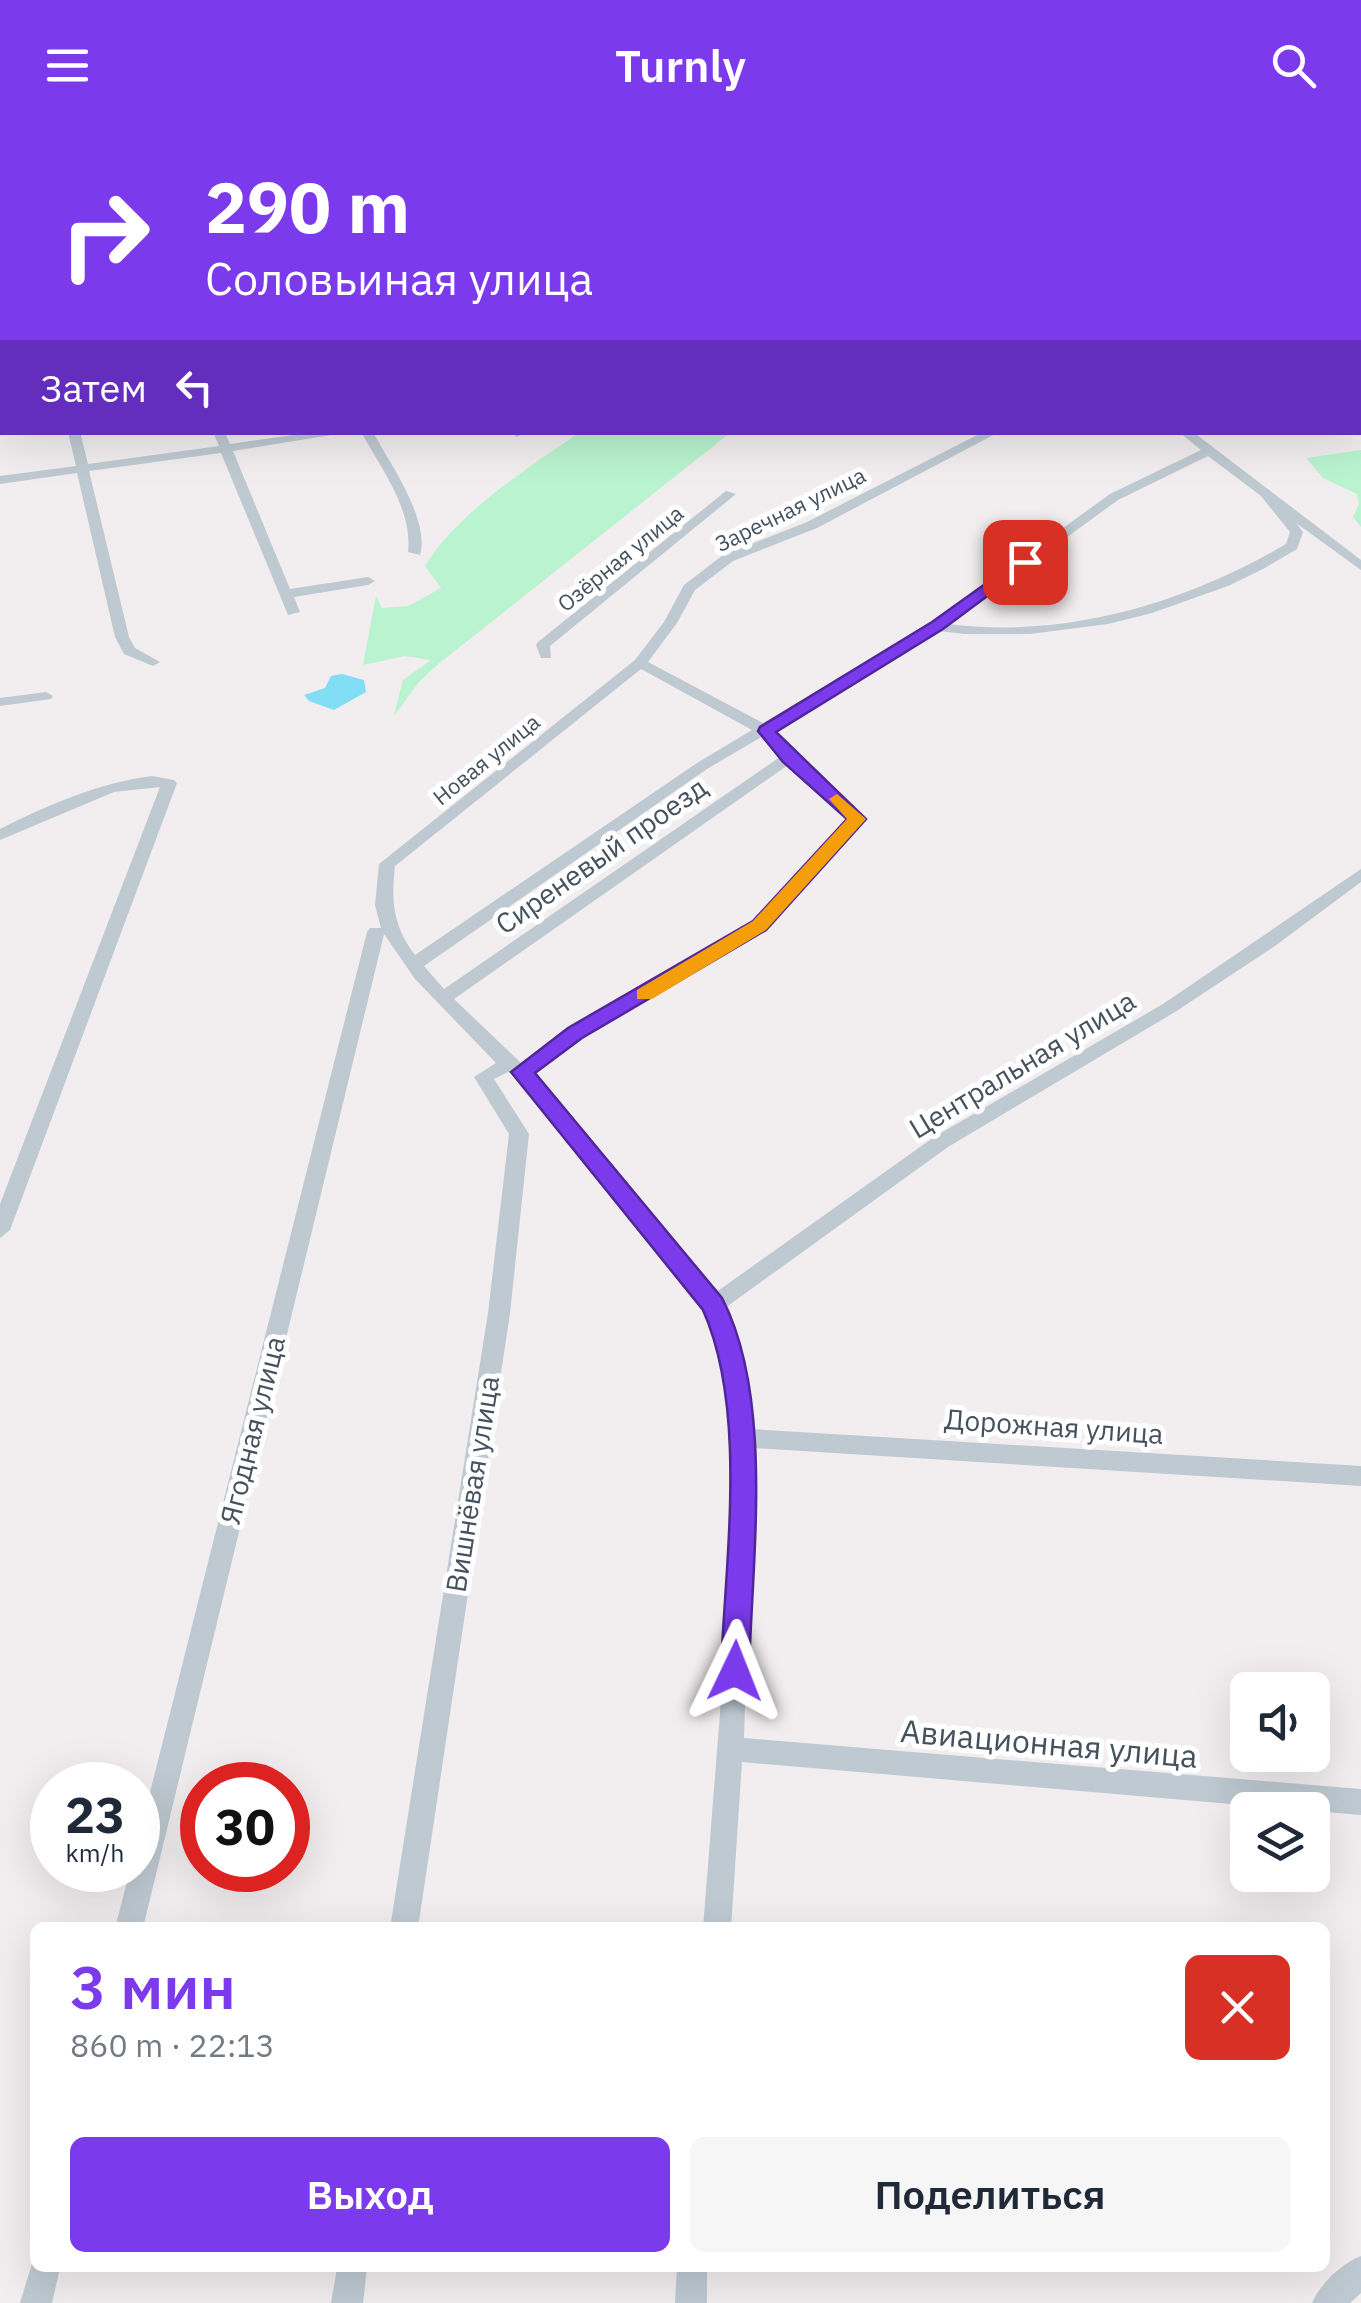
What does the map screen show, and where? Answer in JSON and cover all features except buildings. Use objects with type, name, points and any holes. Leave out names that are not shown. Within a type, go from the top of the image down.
[{"type":"street","points":[[75,435],[122,638],[129,650],[153,662]]},
{"type":"street","points":[[220,435],[293,612]]},
{"type":"street","points":[[0,480],[322,435]]},
{"type":"street","points":[[368,435],[412,524],[418,542],[415,552]]},
{"type":"street","name":"Заречная улица","points":[[640,663],[689,588],[728,558],[812,525],[987,435]]},
{"type":"street","points":[[1189,435],[1361,566]]},
{"type":"street","points":[[718,1922],[732,1748],[742,1438],[730,1342],[713,1305],[515,1068],[414,964],[702,766],[937,626],[1114,497],[1208,451]]},
{"type":"street","name":"Озёрная улица","points":[[546,655],[543,645],[730,494]]},
{"type":"street","points":[[937,626],[1057,629],[1134,612],[1205,589],[1292,546],[1297,532],[1292,522],[1266,494]]},
{"type":"street","points":[[285,594],[368,581]]},
{"type":"street","points":[[515,1068],[760,926],[857,819],[766,731],[640,663]]},
{"type":"street","name":"Новая улица","points":[[414,964],[387,924],[382,901],[387,864],[640,663]]},
{"type":"street","points":[[0,702],[46,696]]},
{"type":"street","name":"Сиреневый проезд","points":[[444,998],[790,758]]},
{"type":"street","points":[[0,835],[50,810],[151,778],[169,783],[0,1230]]},
{"type":"street","name":"Центральная улица","points":[[713,1305],[941,1142],[1168,1008],[1361,874]]},
{"type":"street","name":"Ягодная улица","points":[[130,1922],[376,932]]},
{"type":"street","name":"Вишнёвая улица","points":[[405,1922],[496,1332],[519,1134],[483,1077],[515,1068]]},
{"type":"street","name":"Дорожная улица","points":[[742,1438],[1361,1476]]},
{"type":"street","name":"Авиационная улица","points":[[732,1748],[1361,1802]]},
{"type":"street","points":[[1328,2303],[1361,2271]]},
{"type":"street","points":[[36,2303],[44,2272]]},
{"type":"street","points":[[347,2303],[351,2272]]},
{"type":"street","points":[[691,2303],[692,2272]]},
{"type":"green space","points":[[576,435],[727,435],[437,665],[394,716],[403,680],[431,660],[405,656],[363,665],[376,596],[382,608],[408,606],[441,588],[425,566],[456,527],[495,492]]},
{"type":"green space","points":[[1361,450],[1361,527],[1353,517],[1359,504],[1357,494],[1323,478],[1306,458]]},
{"type":"water","points":[[342,674],[364,680],[366,692],[334,710],[309,701],[304,695],[325,688],[331,676]]},
{"type":"slow traffic","points":[[645,994],[760,926],[857,819],[837,799]]},
{"type":"route","points":[[735,1671],[742,1438],[730,1342],[713,1305],[522,1072],[575,1033],[760,926],[857,819],[766,731],[937,626],[1025,562]]}]
